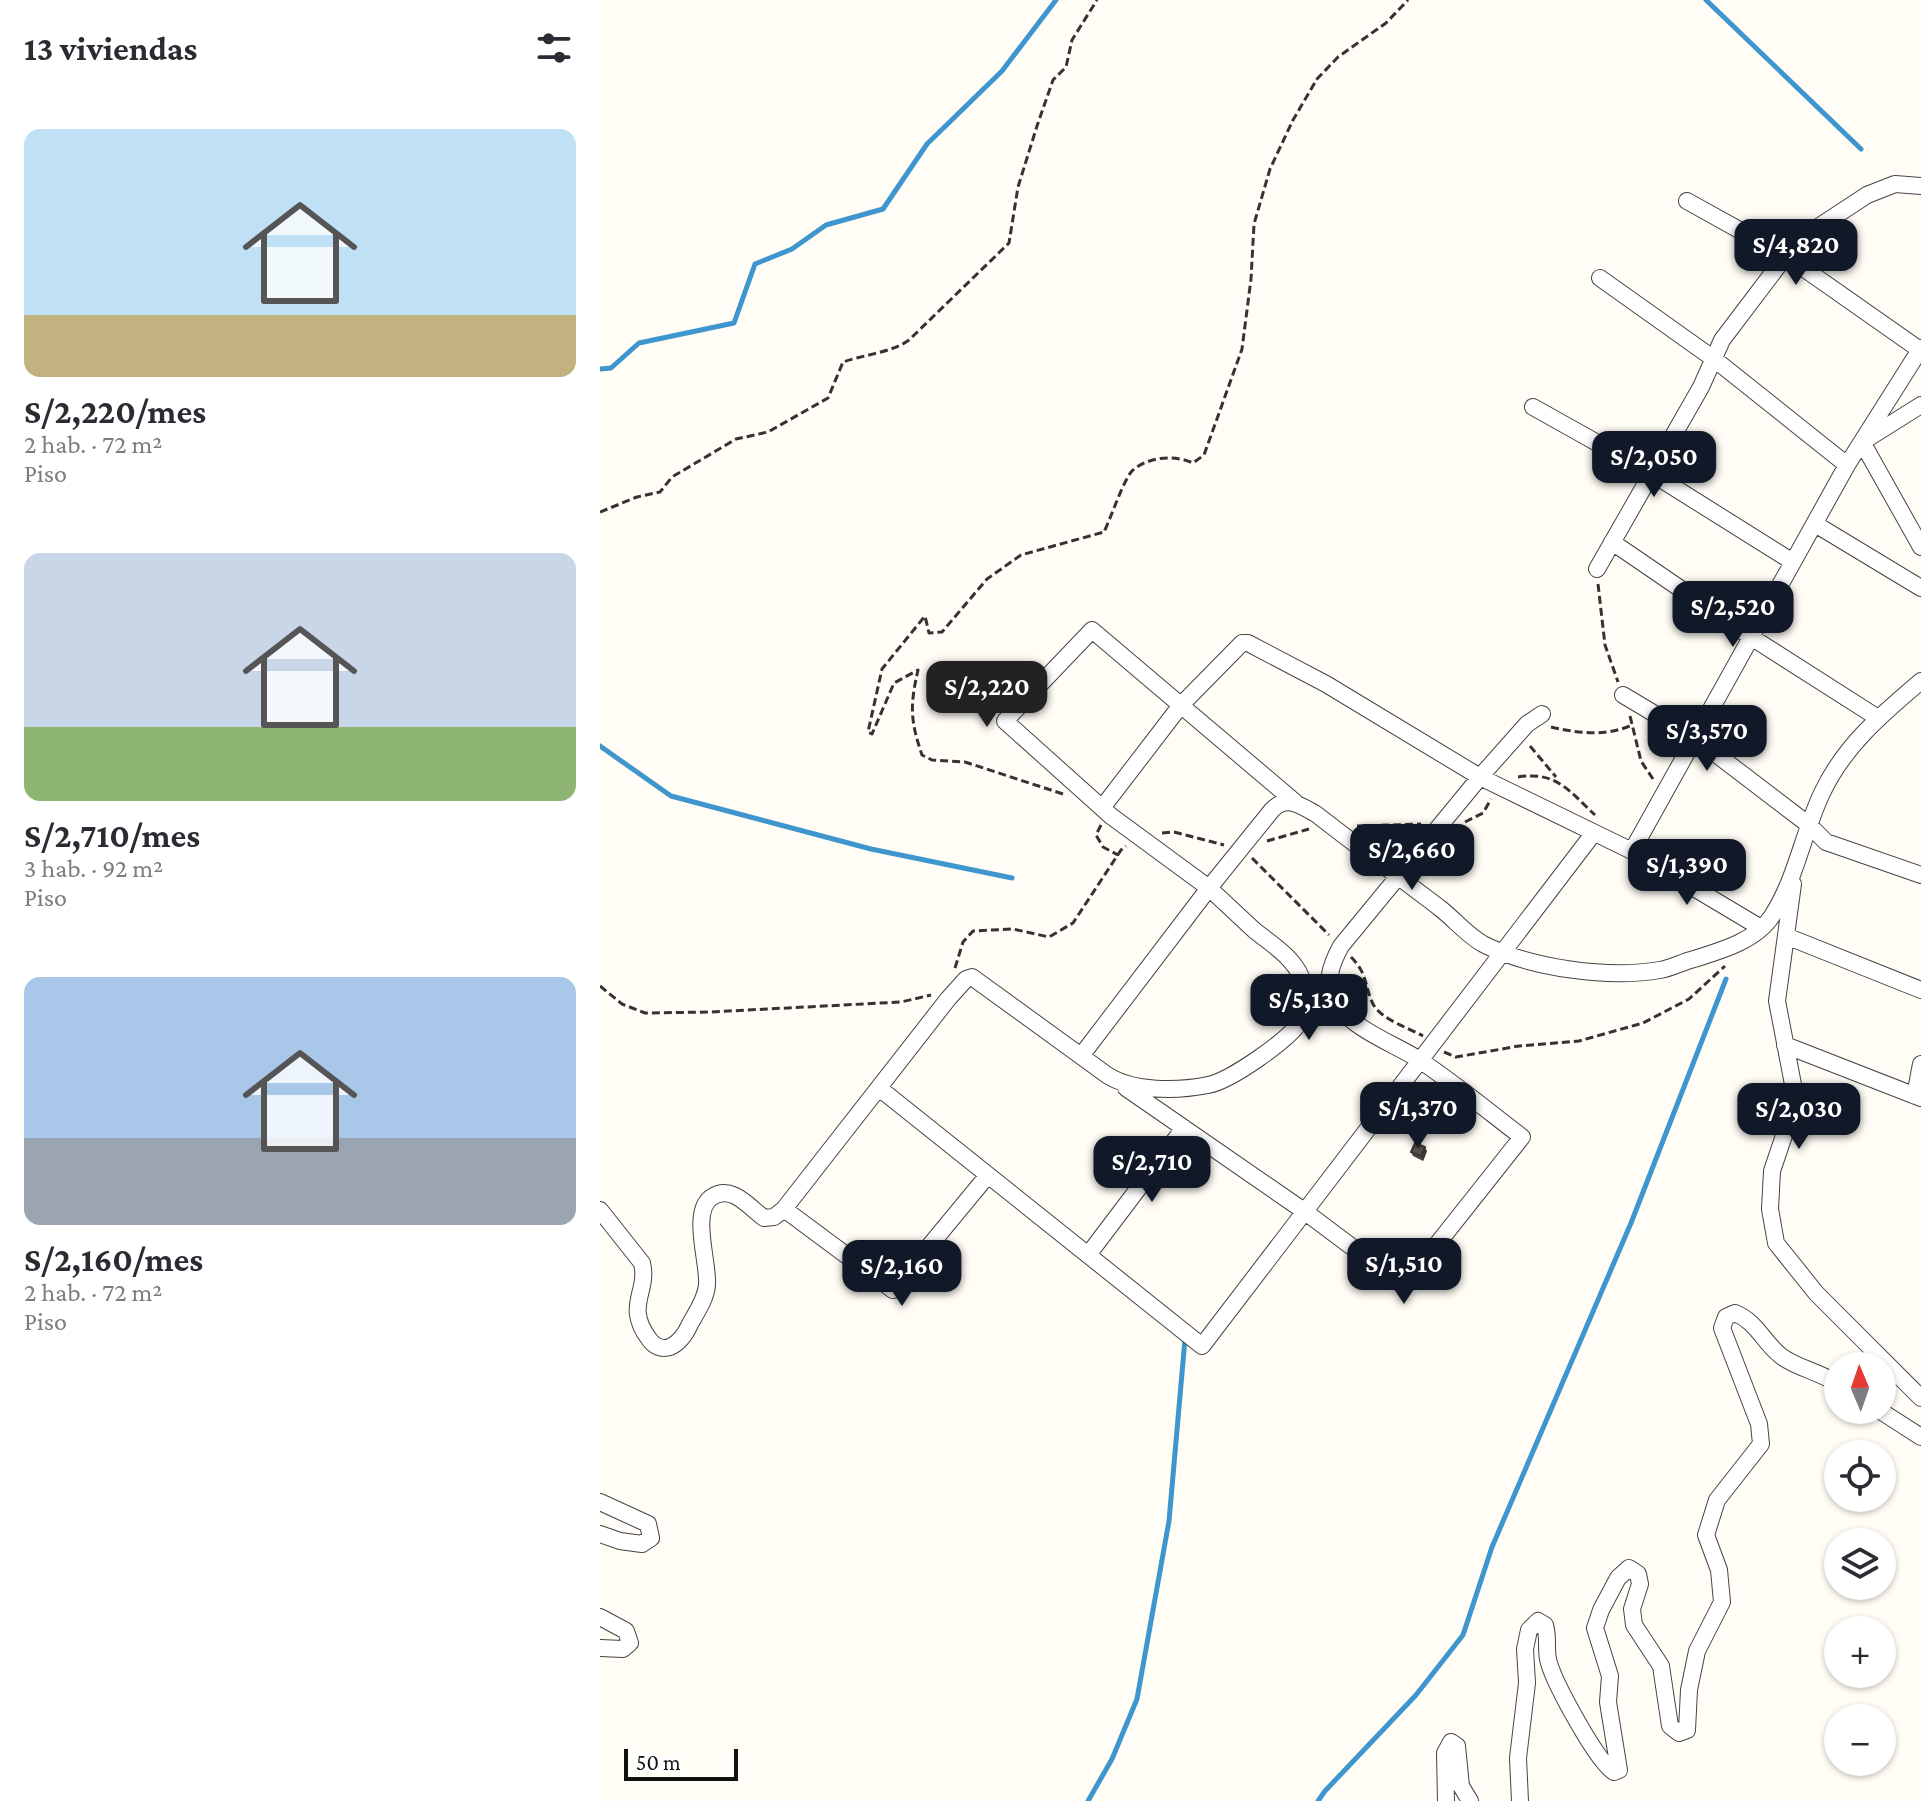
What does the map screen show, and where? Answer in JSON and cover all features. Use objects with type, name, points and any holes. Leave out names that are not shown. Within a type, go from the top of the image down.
[{"type":"street","points":[[1597,569],[1701,387],[1722,340],[1797,241],[1867,195],[1895,184],[1921,186]]},
{"type":"street","points":[[1632,851],[1847,465],[1920,349],[1786,256],[1687,201]]},
{"type":"street","points":[[1600,278],[1714,359],[1847,465]]},
{"type":"street","points":[[1862,442],[1921,405]]},
{"type":"street","points":[[1533,407],[1651,473],[1793,562]]},
{"type":"street","points":[[1862,442],[1921,547]]},
{"type":"street","points":[[1815,524],[1921,588]]},
{"type":"street","points":[[1612,542],[1751,637],[1878,718]]},
{"type":"street","points":[[1115,1080],[1144,1088],[1209,1085],[1237,1074],[1282,1040],[1301,1020],[1306,992],[1295,966],[1209,888],[1106,812],[1005,721],[1092,630],[1295,802],[1399,877],[1481,943],[1580,972],[1632,974],[1663,970],[1722,952],[1761,928],[1776,909],[1822,793],[1847,751],[1878,718],[1921,681]]},
{"type":"street","points":[[1106,812],[1181,705],[1237,645],[1248,643],[1326,684],[1480,777],[1599,829],[1761,928]]},
{"type":"street","points":[[1623,695],[1695,738],[1809,825],[1826,842],[1921,875]]},
{"type":"street","points":[[600,1210],[642,1263],[645,1272],[637,1313],[647,1337],[654,1345],[670,1347],[686,1332],[707,1287],[701,1219],[703,1205],[710,1198],[732,1193],[764,1218],[774,1217],[784,1209],[957,988],[972,977],[1304,1211],[1404,1286],[1522,1137],[1419,1060],[1350,1020],[1337,1004],[1329,986],[1329,969],[1341,946],[1480,777],[1524,727],[1542,714]]},
{"type":"street","points":[[1081,1056],[1241,847],[1278,804],[1295,802]]},
{"type":"street","points":[[879,1088],[1202,1346],[1599,829]]},
{"type":"street","points":[[1796,864],[1777,1001],[1796,1100],[1772,1171],[1770,1209],[1776,1243],[1816,1293],[1921,1398]]},
{"type":"street","points":[[1786,936],[1921,990]]},
{"type":"street","points":[[1785,1045],[1918,1097],[1921,1064]]},
{"type":"street","points":[[1088,1255],[1184,1128]]},
{"type":"street","points":[[784,1209],[893,1290],[988,1175]]},
{"type":"street","points":[[1520,1801],[1518,1758],[1527,1683],[1525,1649],[1529,1630],[1538,1621],[1545,1625],[1548,1633],[1550,1666],[1590,1743],[1606,1768],[1614,1772],[1619,1770],[1608,1702],[1610,1676],[1595,1628],[1618,1578],[1629,1568],[1638,1574],[1640,1584],[1632,1609],[1634,1625],[1661,1666],[1670,1726],[1679,1733],[1687,1730],[1689,1690],[1697,1651],[1722,1602],[1719,1570],[1706,1535],[1717,1500],[1761,1444],[1759,1424],[1722,1328],[1726,1317],[1735,1313],[1749,1319],[1783,1358],[1824,1375]]},
{"type":"street","points":[[1896,1421],[1921,1437]]},
{"type":"street","points":[[600,1502],[642,1519],[648,1524],[651,1538],[642,1544],[600,1534]]},
{"type":"street","points":[[600,1617],[626,1631],[630,1643],[623,1649],[600,1648]]},
{"type":"street","points":[[1446,1801],[1445,1753],[1451,1742],[1457,1746],[1461,1786],[1470,1801]]},
{"type":"path","points":[[600,512],[637,497],[660,492],[672,477],[736,439],[768,432],[828,398],[843,362],[900,347],[1009,243],[1018,187],[1049,91],[1053,80],[1066,67],[1072,40],[1097,0]]},
{"type":"path","points":[[1085,792],[1079,797],[1053,793],[965,762],[932,760],[922,755],[914,733],[911,702],[918,670],[894,683],[872,734],[868,732],[882,669],[925,616],[929,633],[942,632],[987,579],[1021,555],[1104,532],[1131,471],[1149,461],[1178,457],[1193,463],[1204,455],[1242,349],[1254,224],[1270,169],[1317,79],[1338,57],[1386,23],[1408,0]]},
{"type":"path","points":[[1597,569],[1605,645],[1641,761],[1657,786]]},
{"type":"path","points":[[1599,829],[1527,743],[1524,727],[1583,734],[1620,730],[1632,725]]},
{"type":"path","points":[[954,978],[963,942],[973,931],[1013,929],[1049,937],[1073,923],[1118,855],[1140,836],[1174,832],[1230,847],[1241,847],[1308,829],[1469,821],[1483,813],[1499,787],[1518,777],[1535,775],[1555,778],[1561,784]]},
{"type":"path","points":[[1106,812],[1096,835],[1103,847],[1118,855]]},
{"type":"path","points":[[600,986],[622,1004],[645,1013],[901,1002],[940,993]]},
{"type":"building","points":[[1415,1143],[1425,1147],[1421,1156],[1411,1152]]},
{"type":"waterway","points":[[600,369],[611,368],[639,343],[734,323],[755,264],[792,249],[826,225],[883,209],[927,144],[1002,71],[1056,0]]},
{"type":"waterway","points":[[1706,0],[1861,149]]},
{"type":"waterway","points":[[600,746],[671,796],[871,849],[1012,878]]},
{"type":"waterway","points":[[1318,1801],[1416,1695],[1463,1635],[1492,1547],[1631,1223],[1726,979]]},
{"type":"waterway","points":[[1088,1801],[1112,1759],[1137,1699],[1169,1521],[1185,1339]]}]
